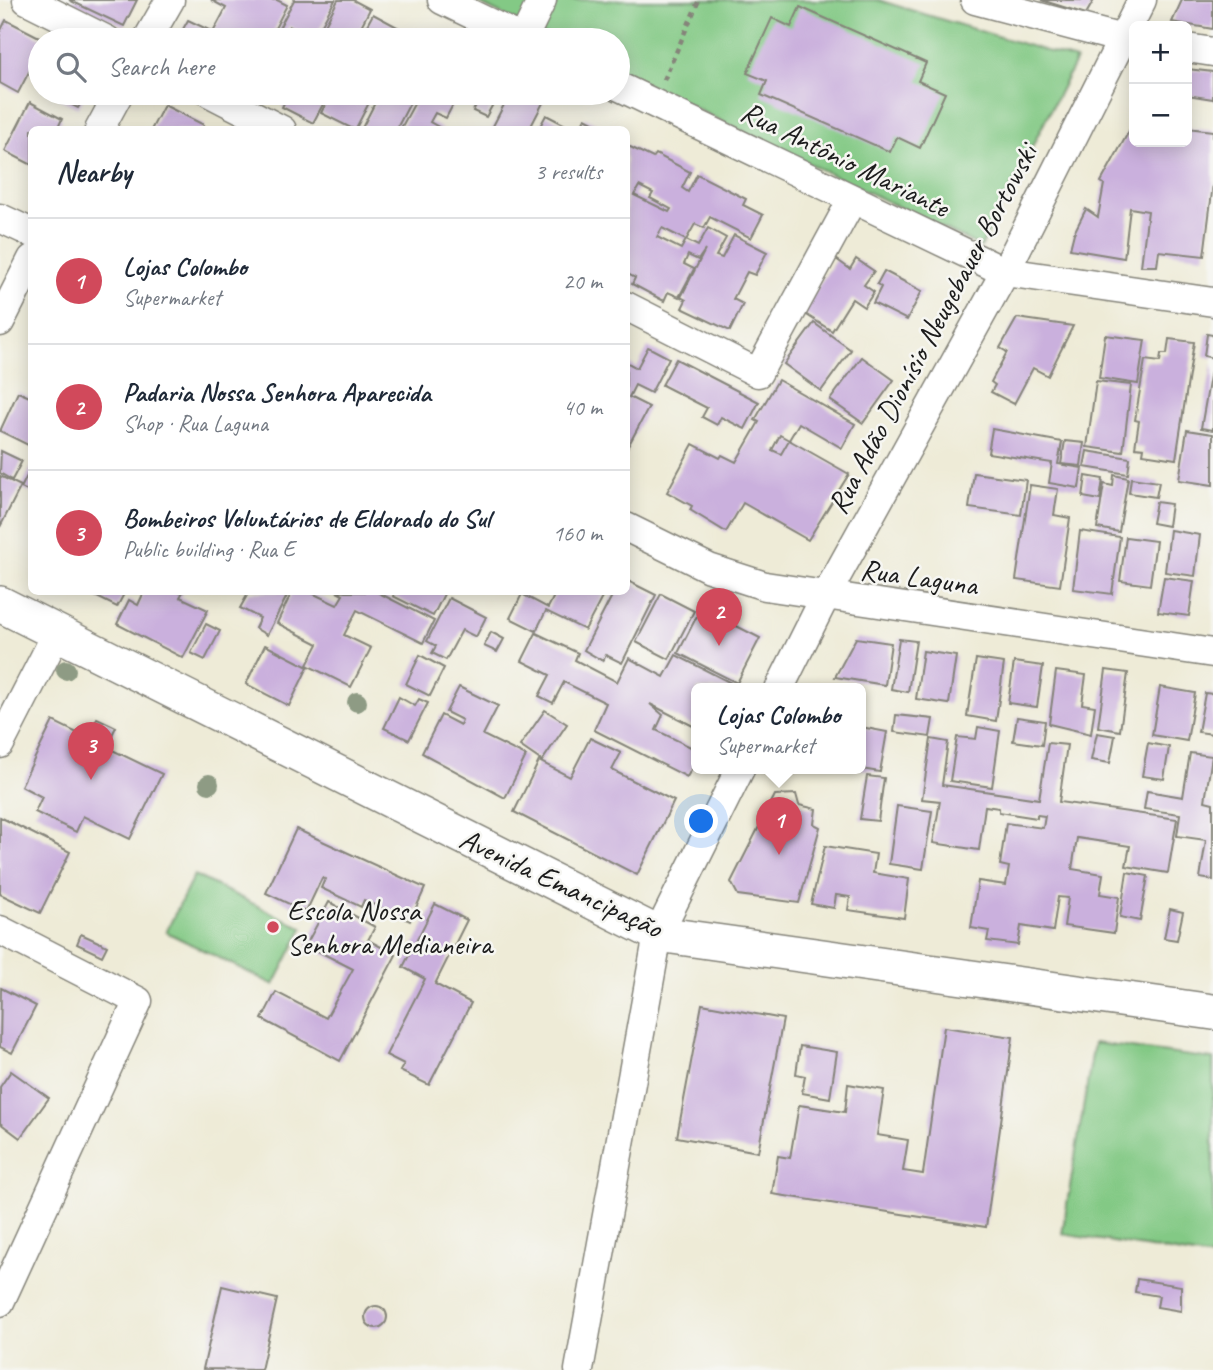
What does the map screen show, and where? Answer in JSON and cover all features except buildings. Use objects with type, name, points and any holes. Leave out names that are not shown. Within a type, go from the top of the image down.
[{"type":"main road","name":"Avenida Emancipação","points":[[0,604],[658,934],[1213,1012]]},
{"type":"street","points":[[27,0],[83,28]]},
{"type":"street","points":[[154,28],[170,0]]},
{"type":"street","points":[[442,0],[499,28]]},
{"type":"street","points":[[529,28],[542,0]]},
{"type":"street","points":[[975,0],[1128,41]]},
{"type":"street","name":"Rua Adão Dionísio Neugebauer Bortowski","points":[[782,683],[825,597],[1005,272],[1128,41],[1142,0]]},
{"type":"street","points":[[1192,49],[1213,52]]},
{"type":"street","name":"Rua Antônio Mariante","points":[[630,92],[1005,272],[1213,302]]},
{"type":"street","points":[[101,126],[113,105]]},
{"type":"street","points":[[233,105],[274,126]]},
{"type":"street","points":[[630,308],[758,373],[852,200]]},
{"type":"street","points":[[0,218],[28,231]]},
{"type":"street","points":[[0,322],[28,267]]},
{"type":"street","name":"Rua Laguna","points":[[630,529],[709,568],[765,586],[1213,653]]},
{"type":"street","points":[[0,744],[57,633]]},
{"type":"street","points":[[579,1370],[658,934],[738,774]]},
{"type":"street","points":[[0,930],[138,1001],[0,1302]]},
{"type":"path","points":[[653,103],[699,0]]},
{"type":"green space","points":[[472,0],[878,0],[1076,60],[981,247],[630,77],[630,28],[530,28]]},
{"type":"green space","points":[[194,875],[303,928],[274,985],[166,932]]},
{"type":"green space","points":[[1094,1043],[1213,1059],[1213,1258],[1062,1234]]},
{"type":"place","name":"Padaria Nossa Senhora Aparecida","points":[[719,646]]},
{"type":"place","name":"Bombeiros Voluntários de Eldorado do Sul","points":[[91,780]]},
{"type":"place","name":"Lojas Colombo","points":[[779,855]]},
{"type":"place","name":"Escola Nossa Senhora Medianeira","points":[[273,927]]}]
